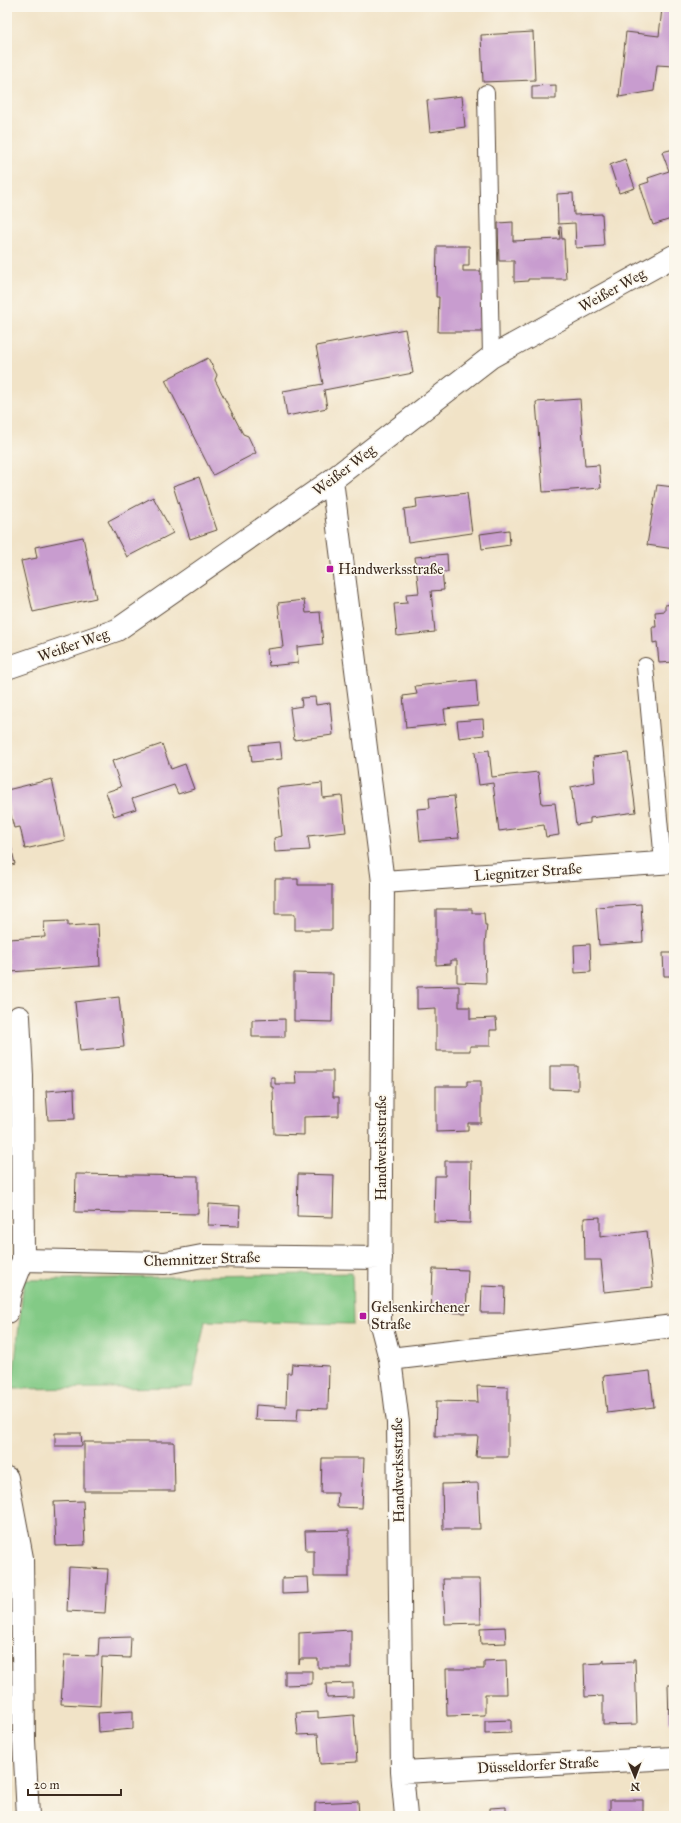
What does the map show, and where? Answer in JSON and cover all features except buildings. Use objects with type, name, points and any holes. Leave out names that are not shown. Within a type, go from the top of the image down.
[{"type":"street","name":"Weißer Weg","points":[[7,668],[117,630],[332,480],[491,357],[674,256]]},
{"type":"street","name":"Handwerksstraße","points":[[332,480],[383,882],[380,1321],[390,1359],[398,1423],[402,1772],[406,1816]]},
{"type":"street","name":"Liegnitzer Straße","points":[[383,882],[669,862]]},
{"type":"street","points":[[7,1312],[10,1293],[23,1260],[22,1076],[19,1017]]},
{"type":"street","name":"Chemnitzer Straße","points":[[23,1260],[165,1263],[202,1256],[381,1258]]},
{"type":"street","points":[[390,1359],[674,1326]]},
{"type":"street","points":[[7,1478],[22,1558],[24,1740],[28,1816]]},
{"type":"street","name":"Düsseldorfer Straße","points":[[402,1772],[674,1758]]},
{"type":"lane","points":[[486,92],[491,357]]},
{"type":"lane","points":[[645,666],[669,862]]},
{"type":"green space","points":[[352,1273],[353,1324],[205,1321],[192,1387],[12,1389],[24,1280]]},
{"type":"place","name":"Handwerksstraße","points":[[330,569]]},
{"type":"place","name":"Gelsenkirchener Straße","points":[[363,1316]]}]
